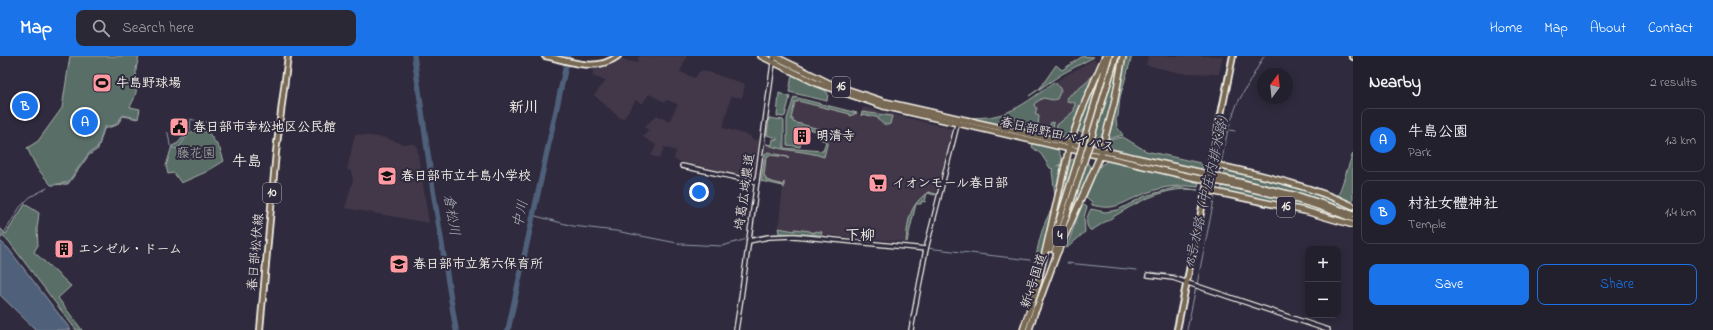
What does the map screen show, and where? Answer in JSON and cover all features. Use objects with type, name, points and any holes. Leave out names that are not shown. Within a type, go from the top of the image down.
[{"type":"highway","name":"春日部野田バイパス","points":[[761,56],[774,58],[831,84],[865,96],[911,109],[1100,153],[1199,172],[1226,181],[1319,206],[1353,219]]},
{"type":"highway","points":[[1038,283],[1069,146],[1081,112],[1105,56]]},
{"type":"highway","name":"新4号国道","points":[[1023,330],[1078,160],[1109,56]]},
{"type":"highway","name":"新4号国道","points":[[1029,330],[1091,139],[1116,56]]},
{"type":"highway","points":[[1036,310],[1056,256],[1100,153],[1114,104],[1123,56]]},
{"type":"highway","name":"春日部野田バイパス","points":[[1100,153],[1196,178],[1226,181],[1302,197],[1353,214]]},
{"type":"highway","name":"16","points":[[1212,164],[1307,188],[1336,198],[1353,206]]},
{"type":"highway","name":"16","points":[[1206,190],[1305,211],[1353,225]]},
{"type":"main road","name":"春日部松伏線","points":[[260,330],[276,159],[288,56]]},
{"type":"main road","points":[[545,56],[591,66],[600,65],[618,56]]},
{"type":"main road","points":[[1177,330],[1184,282],[1212,164],[1233,56]]},
{"type":"street","name":"埼葛広域農道","points":[[736,330],[774,58]]},
{"type":"street","points":[[911,330],[926,249],[958,121]]},
{"type":"street","points":[[682,166],[757,182]]},
{"type":"street","points":[[749,241],[769,236],[790,236],[926,249]]},
{"type":"street","points":[[1148,275],[1184,282],[1328,330]]},
{"type":"shaded area","points":[[639,56],[687,56],[680,72],[695,78],[702,70],[745,84],[742,98],[731,96],[723,128],[751,136],[751,139],[759,141],[755,176],[752,178],[674,160],[676,151],[664,147],[660,158],[651,156],[656,145],[643,137],[649,130],[644,127],[657,115],[669,122],[678,104],[666,100],[665,102],[649,94],[642,104],[636,100],[623,119],[594,95],[606,81],[592,76],[594,69],[610,66],[620,59],[637,63]]},
{"type":"shaded area","points":[[1148,56],[1223,56],[1219,74],[1180,73],[1146,65]]},
{"type":"shaded area","points":[[1094,59],[1098,65],[1092,78],[1091,77],[1086,84],[1082,84],[1069,102],[1075,103],[1074,111],[1058,125],[1055,137],[1046,135],[1053,128],[1049,129],[1038,126],[1035,103],[1043,98],[1058,95],[1061,90],[1055,82]]},
{"type":"shaded area","points":[[794,97],[861,114],[863,107],[953,129],[935,195],[927,193],[925,202],[922,201],[921,204],[916,204],[907,242],[826,235],[779,233],[783,186],[761,181],[766,144],[772,145],[773,139],[777,140],[777,138],[767,135],[769,118],[784,121],[784,148],[823,152],[826,141],[819,139],[820,136],[817,135],[817,131],[797,127],[787,119]]},
{"type":"shaded area","name":"春日部市立牛島小学校","points":[[355,134],[386,138],[403,144],[415,144],[417,147],[429,223],[345,208],[353,180],[351,171],[347,170]]},
{"type":"green space","points":[[70,56],[139,56],[136,70],[136,90],[130,107],[140,109],[138,119],[123,116],[117,125],[104,129],[98,149],[89,155],[68,184],[51,185],[37,168],[27,148],[38,141],[62,108]]},
{"type":"green space","points":[[1083,56],[1094,57],[1062,74],[1029,96],[1040,88],[1056,65],[1062,70]]},
{"type":"green space","points":[[1126,56],[1132,56],[1120,97],[1118,116],[1116,119],[1117,127],[1123,135],[1108,139],[1116,109]]},
{"type":"green space","points":[[1117,61],[1113,103],[1107,124],[1103,133],[1097,140],[1093,140]]},
{"type":"green space","points":[[1101,71],[1084,130],[1081,132],[1077,131]]},
{"type":"green space","points":[[792,75],[826,91],[828,94],[827,101],[789,92]]},
{"type":"green space","points":[[1091,77],[1092,78],[1071,131],[1062,139],[1055,137],[1057,125],[1074,111],[1075,103],[1067,101],[1066,98],[1084,85]]},
{"type":"green space","points":[[1055,82],[1061,90],[1057,99],[1053,100],[1043,98],[1035,103],[1034,106],[1037,108],[1035,114],[1039,116],[1038,126],[1049,129],[1051,122],[1054,123],[1053,128],[1046,135],[965,117],[980,118],[1014,109],[1024,104]]},
{"type":"green space","points":[[779,93],[790,97],[785,116],[783,117],[777,116]]},
{"type":"green space","points":[[794,97],[857,113],[850,116],[850,114],[798,101],[795,102],[791,119],[793,119],[793,122],[830,132],[824,157],[773,147],[766,144],[772,145],[773,139],[777,140],[777,138],[767,135],[769,118],[784,121],[784,148],[823,151],[826,141],[819,139],[820,136],[817,135],[817,131],[797,127],[796,140],[801,141],[800,147],[787,145],[787,119]]},
{"type":"green space","points":[[862,112],[892,116],[890,124],[884,124],[878,120],[879,118],[863,114],[861,116]]},
{"type":"green space","name":"藤花園","points":[[198,128],[208,132],[220,149],[224,161],[206,172],[181,183],[174,173],[168,174],[166,166],[172,146]]},
{"type":"green space","points":[[1123,137],[1146,151],[1200,163],[1203,166],[1202,169],[1112,150],[1108,140]]},
{"type":"green space","points":[[1033,143],[1058,150],[1062,159],[1061,164],[1057,166],[1063,164],[1051,223],[1043,257],[1036,257],[1038,244],[1046,220],[1052,209],[1052,216],[1055,195],[1053,169],[1050,168],[1041,154],[1032,147]]},
{"type":"green space","points":[[768,152],[788,157],[768,155],[766,158],[764,176],[766,177],[766,180],[783,185],[784,182],[784,188],[783,186],[761,181],[765,154]]},
{"type":"green space","points":[[1353,153],[1353,203],[1338,196]]},
{"type":"green space","points":[[1073,159],[1074,161],[1053,230],[1071,160]]},
{"type":"green space","points":[[1109,160],[1194,179],[1194,182],[1199,182],[1198,187],[1175,186],[1161,188],[1112,207],[1092,205],[1092,202],[1086,197],[1098,167]]},
{"type":"green space","points":[[1086,161],[1092,169],[1061,240]]},
{"type":"green space","points":[[1228,170],[1290,184],[1334,199],[1333,202],[1337,203],[1339,201],[1353,208],[1353,212],[1302,194],[1224,174],[1225,171]]},
{"type":"green space","points":[[1222,186],[1262,193],[1313,206],[1353,221],[1353,223],[1332,217],[1333,215],[1329,213],[1328,216],[1223,192],[1221,190]]},
{"type":"green space","points":[[1177,187],[1198,190],[1184,189],[1156,195],[1129,207],[1092,230],[1088,228],[1087,220],[1091,209],[1105,212],[1118,210],[1145,196]]},
{"type":"green space","points":[[928,192],[936,194],[927,193],[925,202],[922,201],[921,204],[916,204],[906,242],[909,220],[913,208],[917,202]]},
{"type":"green space","points":[[25,204],[39,213],[37,229],[38,245],[34,252],[71,286],[58,298],[82,330],[76,330],[8,240],[0,235],[0,228],[6,234]]},
{"type":"green space","points":[[1084,205],[1087,207],[1084,217],[1085,232],[1066,249],[1081,207]]},
{"type":"green space","points":[[778,228],[795,231],[795,229],[810,231],[815,233],[815,231],[822,232],[821,235],[779,233]]},
{"type":"water","points":[[0,241],[8,248],[71,330],[36,330],[0,295]]},
{"type":"waterway","name":"倉松川","points":[[414,56],[433,190],[456,330]]},
{"type":"waterway","name":"中川","points":[[508,330],[568,56]]},
{"type":"waterway","points":[[1206,171],[1229,56]]},
{"type":"waterway","name":"18号水路（中庄内排水路）","points":[[1221,164],[1228,129],[1237,104],[1264,56]]},
{"type":"waterway","points":[[52,185],[68,182],[89,153],[98,147],[104,127],[115,125],[123,115],[137,118]]},
{"type":"waterway","points":[[167,132],[170,145],[172,148],[178,149],[190,131],[191,119],[199,122],[220,122],[248,126],[277,123]]},
{"type":"waterway","points":[[1229,130],[1235,131]]},
{"type":"waterway","name":"18号水路（中庄内排水路）","points":[[1219,176],[1220,167]]},
{"type":"waterway","points":[[1173,330],[1204,182]]},
{"type":"waterway","name":"18号水路（中庄内排水路）","points":[[1216,190],[1217,183]]},
{"type":"waterway","points":[[0,240],[20,207],[30,197],[47,188]]},
{"type":"waterway","name":"18号水路（中庄内排水路）","points":[[1197,284],[1215,195]]},
{"type":"waterway","points":[[532,215],[573,226],[616,231],[682,244],[722,246],[747,239]]},
{"type":"waterway","points":[[750,238],[771,234],[834,238]]},
{"type":"waterway","points":[[927,248],[1030,260]]},
{"type":"waterway","points":[[1067,263],[1137,270]]},
{"type":"waterway","points":[[1151,272],[1175,275]]},
{"type":"waterway","name":"18号水路（中庄内排水路）","points":[[1187,330],[1196,287]]},
{"type":"place","name":"牛島野球場","points":[[102,83]]},
{"type":"place","name":"村社女體神社","points":[[25,106]]},
{"type":"place","name":"牛島公園","points":[[85,122]]},
{"type":"place","name":"春日部市幸松地区公民館","points":[[179,127]]},
{"type":"place","name":"明清寺","points":[[802,136]]},
{"type":"place","name":"春日部市立牛島小学校","points":[[387,176]]},
{"type":"place","name":"イオンモール春日部","points":[[878,183]]},
{"type":"place","name":"エンゼル・ドーム","points":[[64,249]]},
{"type":"place","name":"春日部市立第六保育所","points":[[399,264]]},
{"type":"district","name":"新川","points":[[524,108]]},
{"type":"district","name":"牛島","points":[[247,162]]},
{"type":"district","name":"下柳","points":[[860,236]]}]
